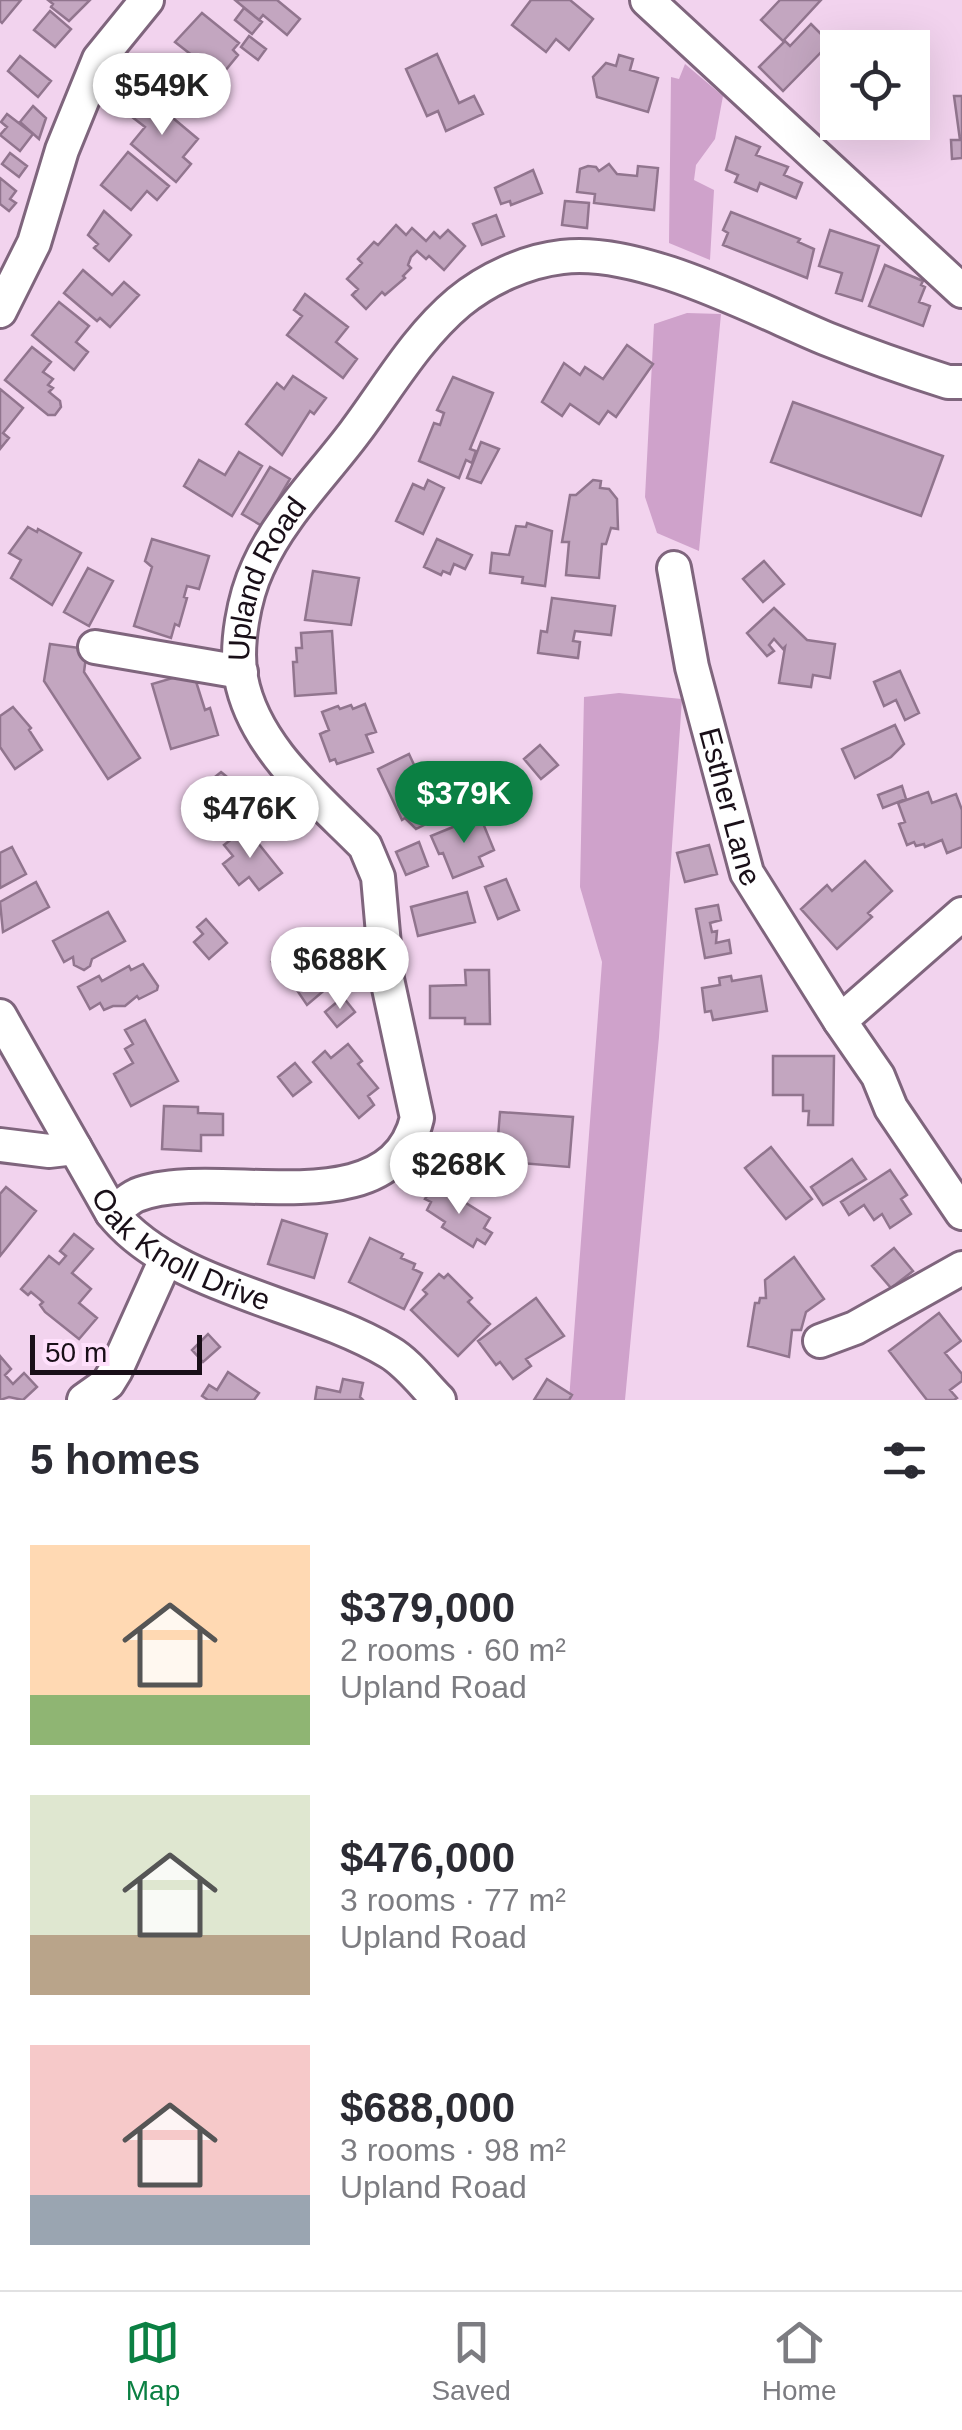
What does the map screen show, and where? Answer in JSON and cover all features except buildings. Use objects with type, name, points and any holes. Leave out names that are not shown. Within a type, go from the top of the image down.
[{"type":"street","points":[[0,311],[34,243],[62,150],[99,60],[146,0]]},
{"type":"street","points":[[647,0],[962,291]]},
{"type":"street","name":"Upland Road","points":[[112,1213],[136,1195],[166,1189],[314,1186],[361,1179],[383,1170],[414,1132],[417,1118],[387,978],[378,876],[372,858],[365,846],[290,771],[254,717],[241,672],[248,594],[258,565],[285,522],[422,340],[460,301],[532,262],[566,256],[613,259],[672,275],[848,348],[948,382],[962,382]]},
{"type":"street","name":"Esther Lane","points":[[674,568],[692,667],[747,873],[878,1076],[891,1108],[962,1214]]},
{"type":"street","points":[[95,647],[241,672]]},
{"type":"street","points":[[840,1021],[962,914]]},
{"type":"street","name":"Oak Knoll Drive","points":[[0,1016],[112,1213],[144,1246],[194,1272],[326,1320],[393,1354],[439,1400]]},
{"type":"street","points":[[0,1145],[50,1151],[75,1148]]},
{"type":"street","points":[[84,1400],[108,1383],[116,1370],[166,1259]]},
{"type":"street","points":[[820,1342],[855,1328],[962,1268]]},
{"type":"shaded area","points":[[685,64],[723,96],[715,139],[696,165],[694,180],[714,190],[710,260],[669,243],[671,77],[679,79]]},
{"type":"shaded area","points":[[687,313],[721,314],[699,551],[657,533],[645,497],[654,324]]},
{"type":"shaded area","points":[[619,693],[682,699],[659,1037],[625,1400],[569,1400],[602,962],[580,887],[584,697]]}]
